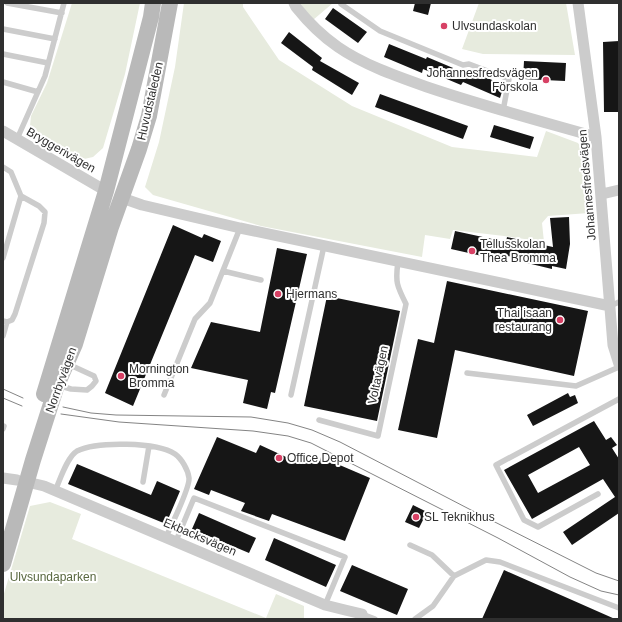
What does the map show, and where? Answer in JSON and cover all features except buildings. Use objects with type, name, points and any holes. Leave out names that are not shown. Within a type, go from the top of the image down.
[{"type":"main road","name":"Huvudstaleden","points":[[106,191],[149,24],[153,3]]},
{"type":"main road","name":"Huvudstaleden","points":[[122,198],[149,116],[170,3]]},
{"type":"main road","points":[[106,191],[122,198]]},
{"type":"main road","name":"Norrbyvägen","points":[[3,526],[106,191]]},
{"type":"main road","name":"Norrbyvägen","points":[[3,564],[16,480],[67,363],[122,198]]},
{"type":"street","points":[[294,3],[314,28],[338,47],[365,62],[402,78],[461,98],[596,137]]},
{"type":"street","name":"Johannesfredsvägen","points":[[578,3],[596,137],[615,304],[613,345],[619,365]]},
{"type":"street","name":"Bryggerivägen","points":[[3,131],[106,191]]},
{"type":"street","points":[[602,194],[619,190]]},
{"type":"street","points":[[122,198],[142,205],[240,228],[398,262],[615,304]]},
{"type":"street","name":"Ekbacksvägen","points":[[16,480],[44,486],[325,605],[362,614]]},
{"type":"lane","points":[[7,3],[62,13]]},
{"type":"lane","points":[[18,139],[45,76],[64,3]]},
{"type":"lane","points":[[341,4],[380,31],[463,65],[469,64],[510,79],[503,111]]},
{"type":"lane","points":[[3,29],[55,39]]},
{"type":"lane","points":[[3,54],[48,63]]},
{"type":"lane","points":[[3,82],[38,92]]},
{"type":"lane","points":[[3,167],[11,172],[21,196],[39,206],[45,212],[44,223],[15,314],[12,320],[5,321],[3,333]]},
{"type":"lane","points":[[3,258],[21,196]]},
{"type":"lane","points":[[164,395],[194,319],[210,303],[240,228]]},
{"type":"lane","points":[[290,395],[324,246]]},
{"type":"lane","name":"Voltavägen","points":[[319,420],[378,436],[406,304],[397,286],[398,262]]},
{"type":"lane","points":[[223,271],[261,280]]},
{"type":"lane","points":[[57,385],[71,389],[86,390],[96,381],[94,376],[67,363]]},
{"type":"lane","points":[[467,373],[576,386],[619,365]]},
{"type":"lane","points":[[598,494],[538,527],[524,520],[496,465],[619,399]]},
{"type":"lane","points":[[56,491],[70,457],[77,451],[98,445],[130,445],[163,448],[176,455],[185,466],[189,478],[171,539]]},
{"type":"lane","points":[[143,482],[149,446]]},
{"type":"lane","points":[[171,539],[194,498],[345,557],[325,605]]},
{"type":"lane","points":[[410,545],[432,555],[454,576]]},
{"type":"lane","points":[[415,619],[433,606],[454,576],[486,560],[500,562],[619,608]]},
{"type":"lane","points":[[362,614],[375,619]]},
{"type":"green space","points":[[72,3],[140,3],[125,74],[103,148],[93,157],[84,159],[72,155],[40,138],[34,133],[30,126],[31,116],[47,83]]},
{"type":"green space","points":[[184,3],[243,3],[243,7],[279,60],[352,106],[452,147],[537,157],[546,131],[578,143],[585,154],[589,213],[548,216],[542,223],[544,242],[453,230],[450,239],[425,235],[422,257],[261,226],[153,195],[145,187],[159,142],[175,67]]},
{"type":"green space","points":[[300,3],[333,3],[313,20]]},
{"type":"green space","points":[[479,3],[566,3],[575,55],[483,54],[462,49]]},
{"type":"green space","name":"Ulvsundaparken","points":[[50,502],[81,514],[72,539],[266,618],[276,594],[304,606],[304,619],[3,619],[3,597],[30,506]]},
{"type":"tram line","points":[[3,389],[23,398]]},
{"type":"tram line","points":[[3,398],[22,406]]},
{"type":"tram line","points":[[63,407],[91,413],[116,415],[251,417],[288,423],[312,430],[340,442],[596,573],[619,581]]},
{"type":"tram line","points":[[61,414],[119,422],[253,431],[288,436],[311,443],[498,538],[570,577],[601,591],[619,595]]},
{"type":"place","name":"Ulvsundaskolan","points":[[444,26]]},
{"type":"place","name":"Johannesfredsvägen Förskola","points":[[546,80]]},
{"type":"place","name":"Tellusskolan Thea Bromma","points":[[472,251]]},
{"type":"place","name":"Hjermans","points":[[278,294]]},
{"type":"place","name":"Thai isaan restaurang","points":[[560,320]]},
{"type":"place","name":"Mornington Bromma","points":[[121,376]]},
{"type":"place","name":"Office Depot","points":[[279,458]]},
{"type":"place","name":"SL Teknikhus","points":[[416,517]]}]
